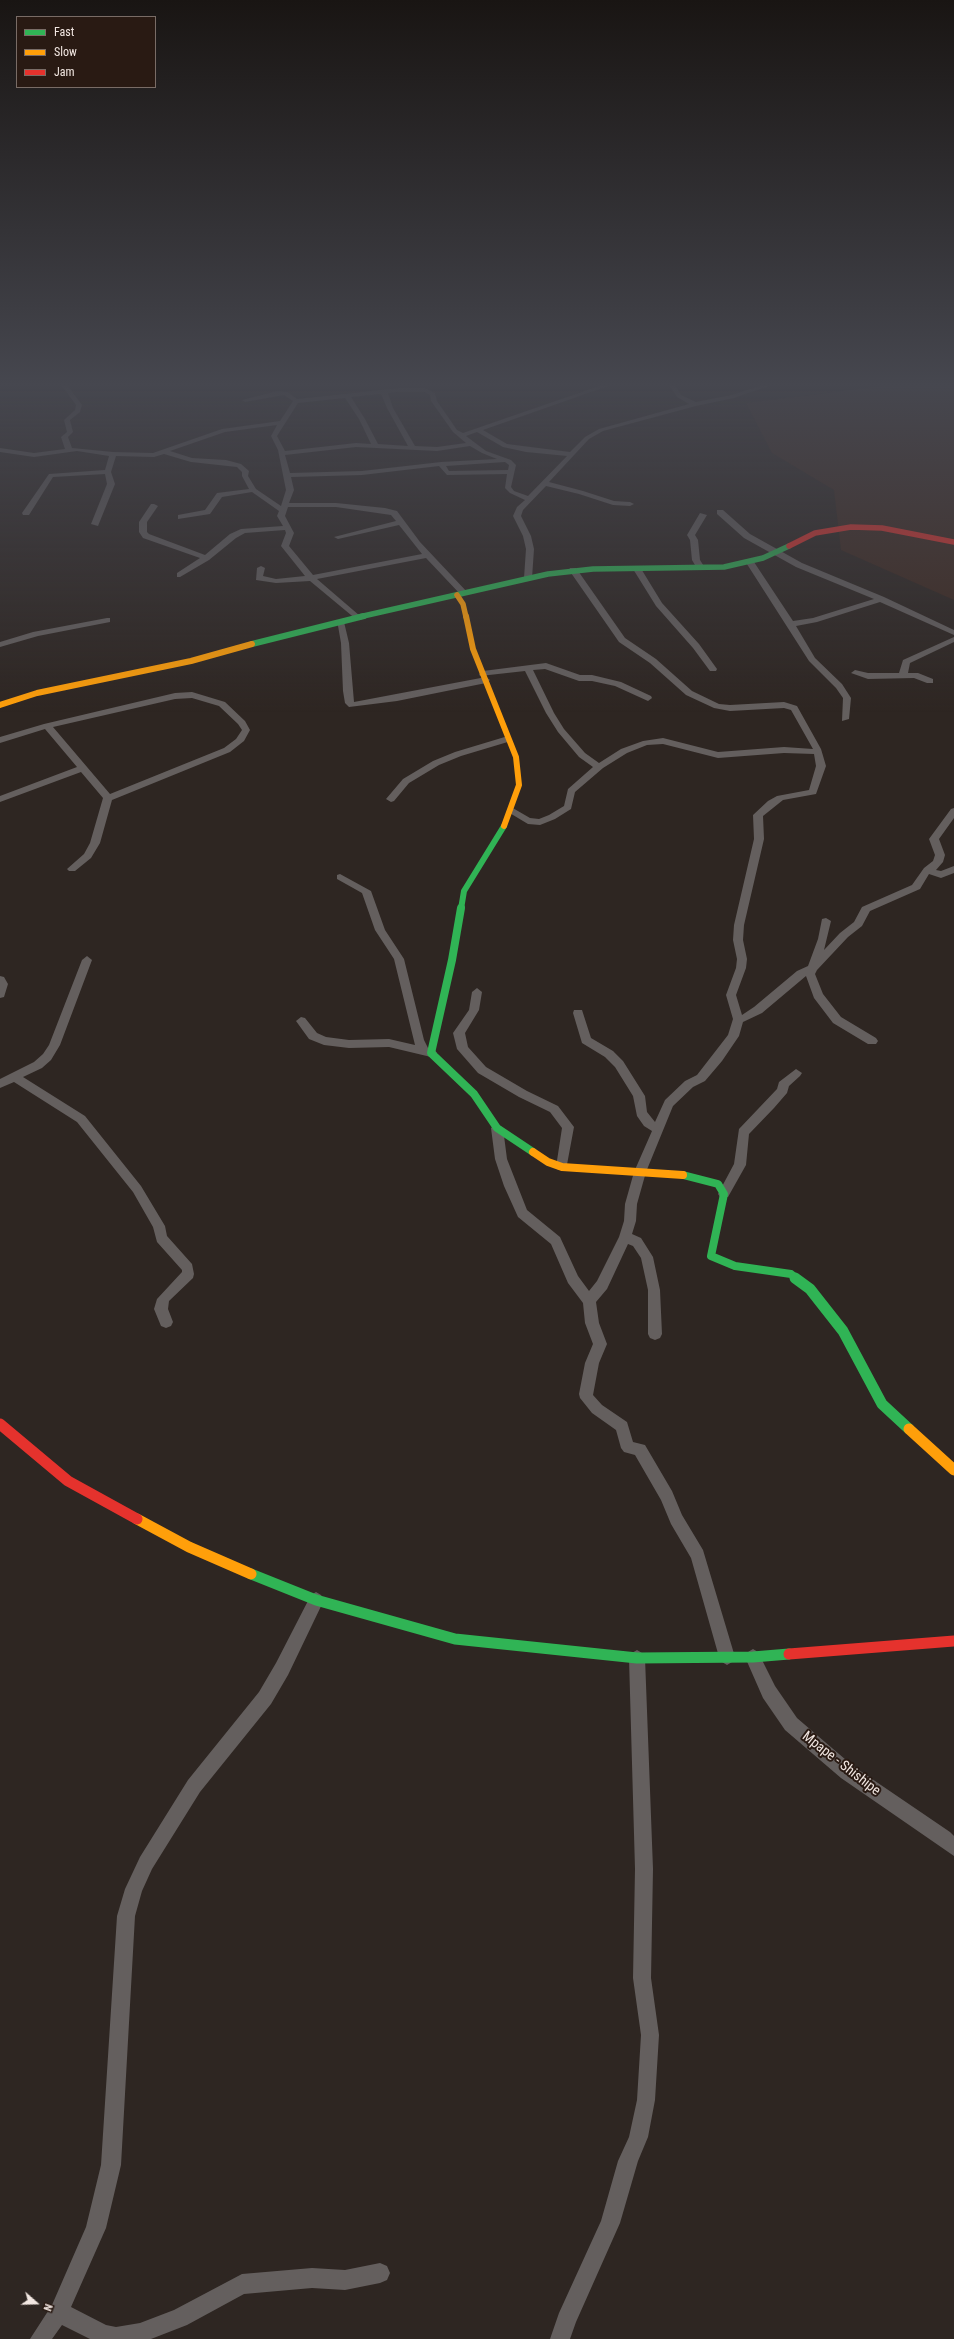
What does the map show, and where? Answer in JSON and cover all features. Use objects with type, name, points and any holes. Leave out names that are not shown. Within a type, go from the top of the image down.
[{"type":"street","points":[[26,512],[37,495]]},
{"type":"street","points":[[95,524],[107,495]]},
{"type":"street","points":[[181,517],[207,512],[220,495]]},
{"type":"street","points":[[261,495],[283,507],[324,504],[385,510],[394,513],[461,594],[467,627],[484,677],[516,757],[519,785],[511,810],[464,891],[452,960],[427,1052]]},
{"type":"street","points":[[288,495],[281,516],[290,533],[285,546],[312,578],[358,618]]},
{"type":"street","points":[[519,495],[529,500]]},
{"type":"street","points":[[528,578],[530,549],[527,536],[517,516],[520,509],[533,495]]},
{"type":"street","points":[[589,495],[613,504],[630,504]]},
{"type":"street","points":[[154,506],[143,522],[142,532],[146,536],[206,558]]},
{"type":"street","points":[[720,512],[741,532],[823,577],[881,599],[954,633]]},
{"type":"street","points":[[701,568],[696,560],[694,540],[691,534],[702,515]]},
{"type":"street","points":[[338,537],[401,522]]},
{"type":"street","points":[[0,705],[37,693],[191,661],[340,622],[528,578],[573,570],[724,567],[776,552],[815,533],[851,527],[882,528],[954,542]]},
{"type":"street","points":[[196,555],[244,531],[288,528]]},
{"type":"street","points":[[180,575],[206,558],[227,540]]},
{"type":"street","points":[[260,568],[259,578],[267,581],[312,578],[428,555]]},
{"type":"street","points":[[749,561],[792,624],[812,659],[839,686],[847,698],[844,719]]},
{"type":"street","points":[[637,569],[659,604],[696,646],[713,669]]},
{"type":"street","points":[[573,570],[622,640],[653,661],[689,693],[717,706],[730,708],[791,706],[818,752],[821,766],[813,792],[780,798],[771,802],[758,815],[757,823],[759,839],[739,925],[741,968],[731,995],[738,1019],[733,1036],[718,1058],[701,1078],[689,1084],[670,1103],[640,1172],[631,1204],[630,1221],[625,1237],[602,1285],[589,1301]]},
{"type":"street","points":[[792,624],[814,620],[881,599]]},
{"type":"street","points":[[0,645],[36,634],[107,620]]},
{"type":"street","points":[[340,622],[345,642],[347,691],[349,703],[352,705],[397,698],[484,677],[546,666],[579,678],[610,682],[648,698]]},
{"type":"street","points":[[903,674],[906,662],[954,638]]},
{"type":"street","points":[[528,668],[550,713],[562,730],[582,755],[599,767]]},
{"type":"street","points":[[855,673],[868,676],[903,674],[920,676],[930,681]]},
{"type":"street","points":[[0,740],[48,726],[170,698],[192,695],[222,704],[242,723],[246,730],[240,741],[227,750],[108,798]]},
{"type":"street","points":[[48,726],[108,798]]},
{"type":"street","points":[[391,799],[406,781],[436,763],[458,754],[508,738]]},
{"type":"street","points":[[511,810],[528,821],[540,822],[552,817],[568,807],[571,791],[599,767],[624,751],[646,743],[664,741],[718,755],[784,750],[818,752]]},
{"type":"street","points":[[0,799],[84,768]]},
{"type":"street","points":[[72,869],[88,856],[95,843],[108,798]]},
{"type":"street","points":[[872,1041],[837,1020],[818,995],[810,974],[814,967],[844,935],[858,924],[866,909],[892,896],[916,887],[927,870],[934,867],[938,862],[940,855],[934,839],[954,811]]},
{"type":"street","points":[[927,870],[941,875],[954,869]]},
{"type":"street","points":[[340,877],[366,891],[380,930],[398,959],[412,1008],[418,1040],[427,1052],[474,1094],[497,1128],[548,1162],[562,1167],[691,1175],[718,1184],[724,1194]]},
{"type":"street","points":[[738,1019],[744,1018],[758,1010],[802,974],[814,967],[826,921]]},
{"type":"street","points":[[0,1084],[38,1065],[47,1057],[54,1045],[87,960]]},
{"type":"street","points":[[0,980],[3,984],[0,994]]},
{"type":"street","points":[[477,992],[474,1010],[459,1033],[463,1049],[482,1070],[523,1094],[554,1109],[568,1126],[562,1167]]},
{"type":"street","points":[[578,1013],[586,1040],[609,1054],[619,1064],[639,1096],[641,1113],[648,1123],[659,1129]]},
{"type":"street","points":[[301,1021],[313,1036],[324,1041],[349,1044],[389,1043],[427,1052]]},
{"type":"street","points":[[796,1073],[783,1085],[783,1090],[770,1105],[743,1132],[740,1165],[724,1194],[711,1256],[735,1266],[791,1274],[810,1289],[822,1302],[843,1331],[882,1404],[954,1470]]},
{"type":"street","points":[[14,1078],[81,1119],[137,1189],[159,1226],[161,1238],[165,1244],[188,1268],[188,1274],[163,1299],[161,1309],[166,1322]]},
{"type":"street","points":[[497,1128],[501,1159],[510,1186],[522,1213],[533,1224],[556,1240],[573,1278],[589,1301],[592,1322],[600,1344],[592,1363],[586,1394],[587,1398],[598,1409],[622,1426],[626,1443],[629,1447],[640,1450],[667,1496],[676,1519],[698,1555],[727,1657]]},
{"type":"street","points":[[625,1237],[637,1242],[647,1257],[654,1290],[655,1334]]},
{"type":"street","points":[[0,1424],[68,1481],[189,1547],[316,1600],[456,1639],[637,1658],[753,1657],[954,1641]]},
{"type":"street","points":[[40,2339],[59,2312],[96,2228],[111,2165],[126,1916],[134,1889],[156,1846],[194,1786],[240,1731],[265,1698],[282,1669],[316,1600]]},
{"type":"street","name":"Mpape - Shishipe","points":[[753,1657],[769,1692],[791,1724],[847,1772],[944,1838],[954,1848]]},
{"type":"street","points":[[560,2339],[566,2320],[610,2223],[628,2161],[638,2138],[646,2100],[650,2035],[642,1978],[644,1869],[637,1658]]},
{"type":"street","points":[[59,2312],[104,2335],[116,2337],[140,2333],[180,2318],[242,2284],[312,2278],[345,2280],[380,2273]]},
{"type":"shaded area","points":[[835,495],[954,495],[954,600],[841,550]]},
{"type":"traffic: fast","points":[[252,644],[311,628],[548,574],[593,569],[724,567],[763,558],[789,546]]},
{"type":"traffic: fast","points":[[504,826],[464,891],[452,960],[431,1053],[474,1094],[497,1128],[533,1152]]},
{"type":"traffic: fast","points":[[683,1175],[718,1184],[724,1194],[711,1256],[735,1266],[791,1274],[810,1289],[843,1331],[882,1404],[909,1429]]},
{"type":"traffic: fast","points":[[251,1574],[316,1600],[455,1639],[637,1658],[753,1657],[789,1654]]},
{"type":"traffic: slow","points":[[457,595],[463,604],[473,649],[516,757],[519,785],[504,826]]},
{"type":"traffic: slow","points":[[0,705],[37,693],[191,661],[252,644]]},
{"type":"traffic: slow","points":[[533,1152],[548,1162],[562,1167],[683,1175]]},
{"type":"traffic: slow","points":[[909,1429],[954,1470]]},
{"type":"traffic: slow","points":[[137,1519],[189,1547],[251,1574]]},
{"type":"traffic: jam","points":[[789,546],[815,533],[851,527],[882,528],[954,542]]},
{"type":"traffic: jam","points":[[0,1424],[68,1481],[137,1519]]},
{"type":"traffic: jam","points":[[789,1654],[954,1641]]}]
